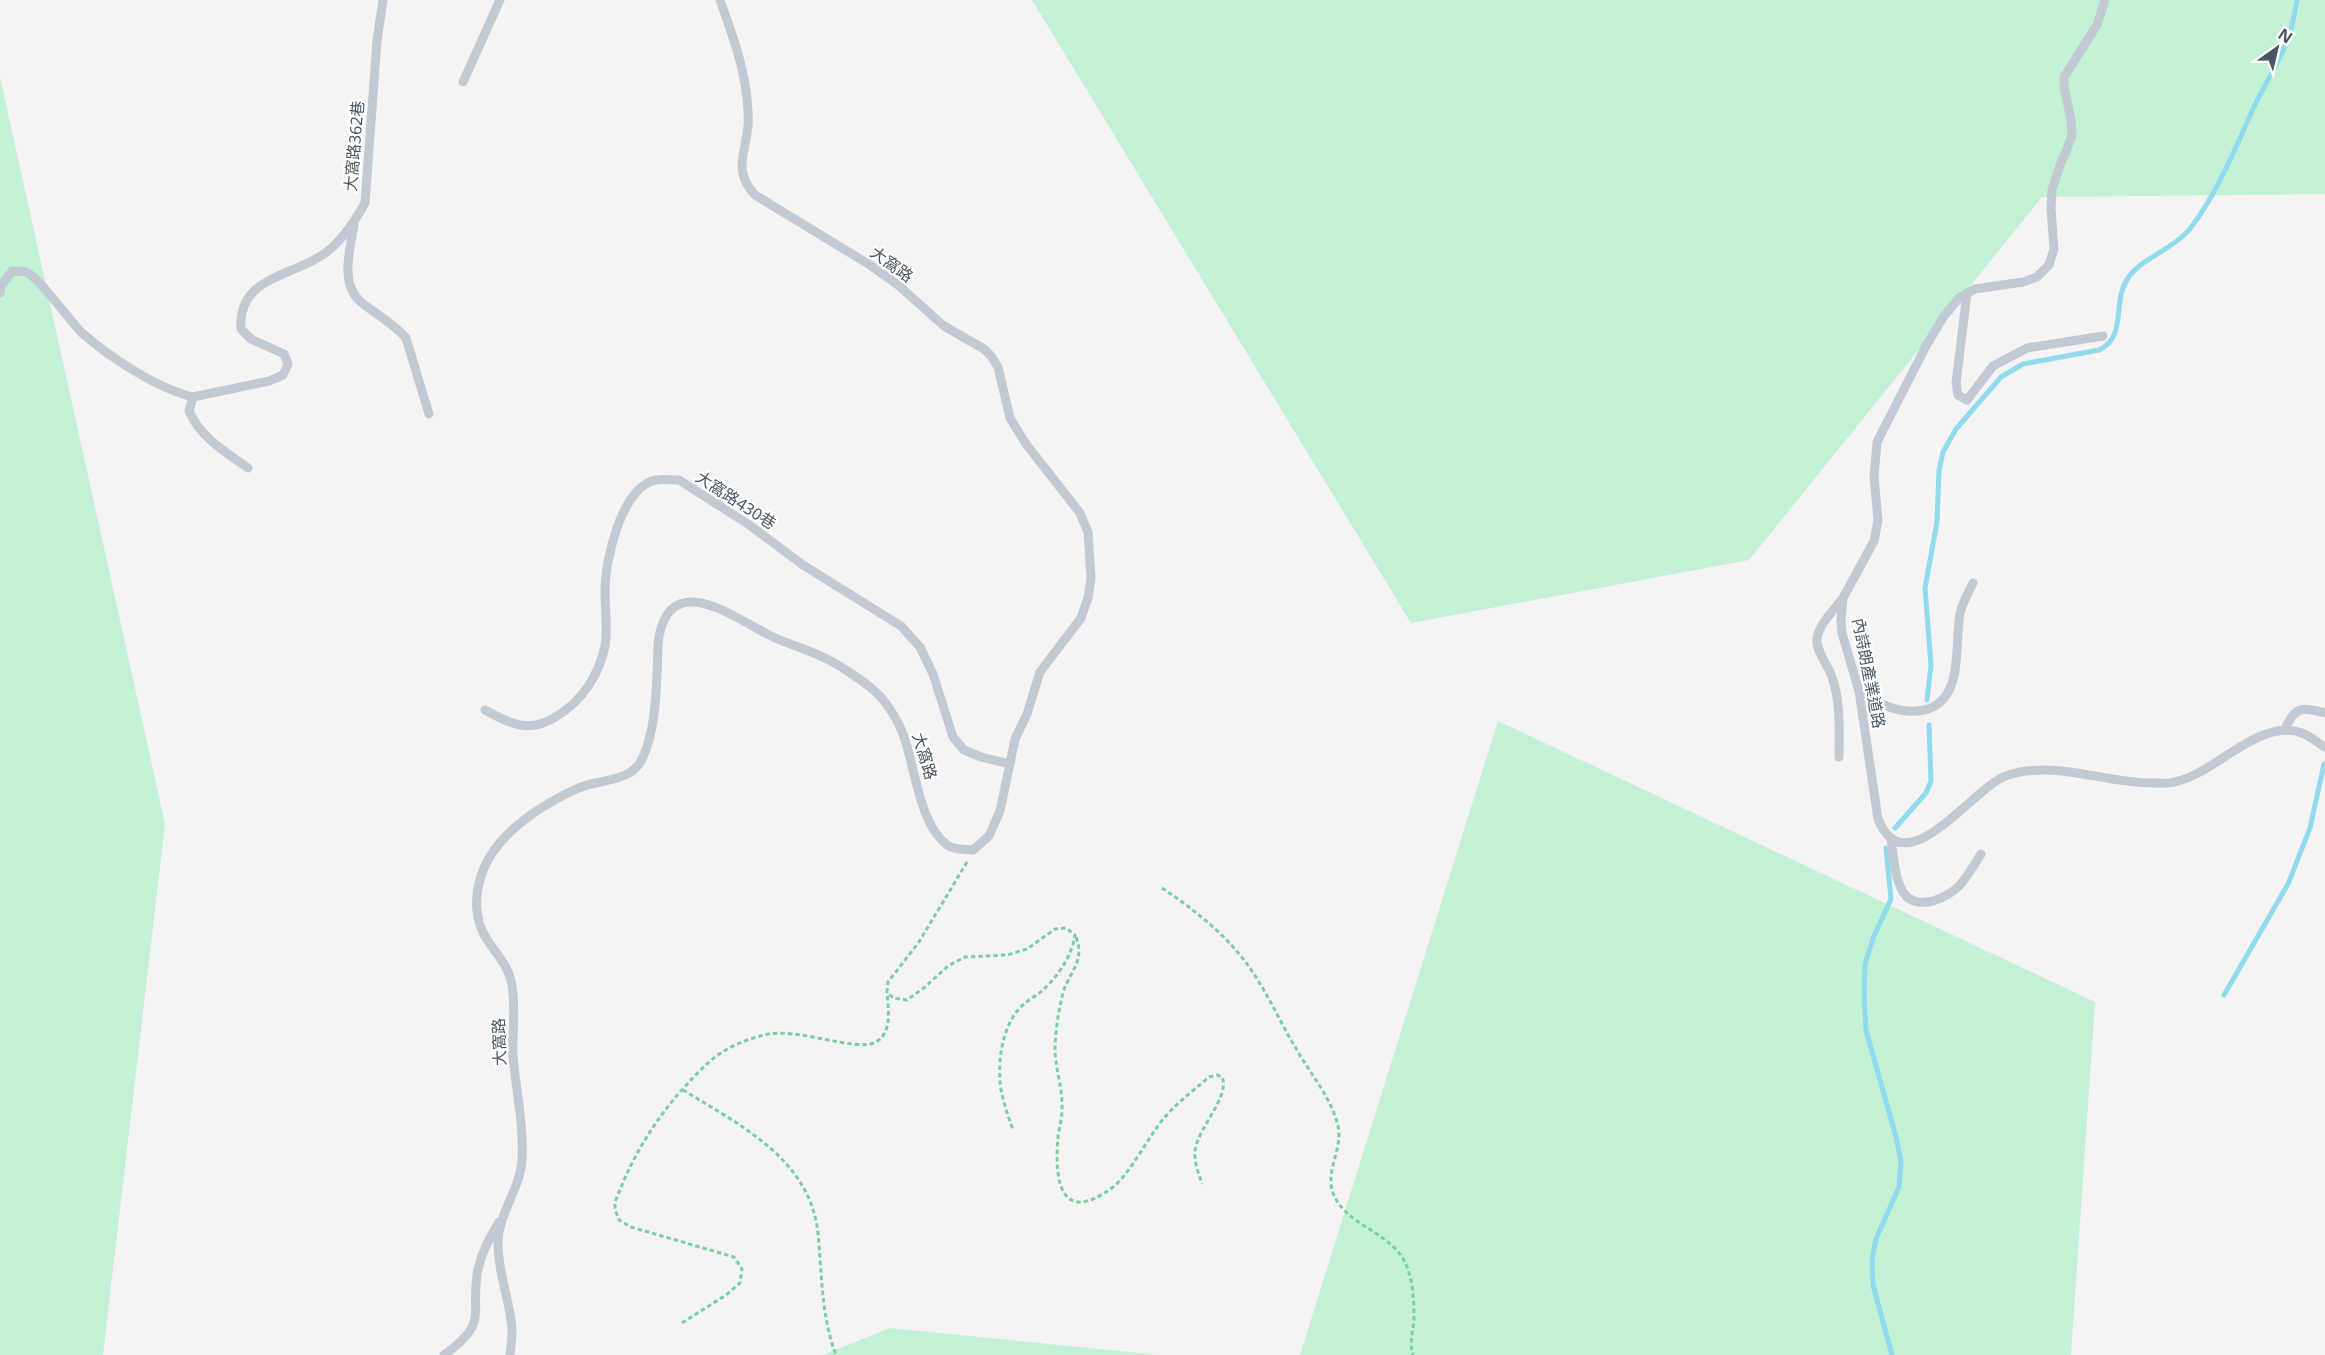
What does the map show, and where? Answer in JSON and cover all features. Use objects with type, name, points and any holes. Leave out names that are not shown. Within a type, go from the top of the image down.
[{"type":"lane","name":"大窩路362巷","points":[[193,397],[268,381],[283,375],[288,364],[284,354],[251,339],[241,329],[240,315],[248,297],[259,286],[327,252],[354,225],[365,203],[377,40],[383,0]]},
{"type":"lane","points":[[463,82],[500,0]]},
{"type":"lane","name":"大窩路","points":[[510,1355],[512,1329],[498,1243],[501,1217],[517,1186],[522,1161],[521,1119],[514,1060],[513,988],[509,972],[485,938],[478,921],[476,906],[482,874],[494,850],[518,826],[544,808],[579,788],[626,777],[638,766],[644,755],[651,727],[659,638],[665,615],[679,603],[699,601],[723,610],[774,637],[823,656],[869,685],[890,707],[903,732],[927,815],[936,835],[951,848],[974,850],[989,836],[1000,811],[1016,739],[1027,714],[1040,672],[1081,618],[1088,598],[1091,578],[1088,532],[1080,513],[1026,444],[1010,418],[998,367],[991,356],[984,349],[944,326],[898,285],[870,265],[755,195],[745,184],[741,162],[748,124],[746,86],[738,50],[720,0]]},
{"type":"lane","points":[[2103,336],[2027,348],[1993,366],[1967,400],[1958,395],[1956,383],[1967,293],[1976,289],[2024,282],[2037,277],[2049,265],[2054,249],[2052,190],[2072,136],[2064,77],[2097,25],[2105,0]]},
{"type":"lane","points":[[354,225],[348,267],[348,281],[353,295],[399,330],[406,338],[429,414]]},
{"type":"lane","points":[[0,293],[1,286],[12,271],[25,272],[37,279],[81,332],[112,356],[172,392],[193,397],[189,411],[194,423],[214,444],[248,468]]},
{"type":"lane","name":"內詩朗產業道路","points":[[1967,293],[1959,298],[1944,316],[1926,346],[1877,442],[1874,470],[1878,520],[1874,541],[1843,598],[1842,633],[1859,691],[1878,819],[1883,832],[1895,841],[1898,880],[1906,896],[1917,902],[1929,902],[1950,895],[1963,882],[1981,854]]},
{"type":"lane","name":"大窩路430巷","points":[[485,710],[508,723],[533,727],[571,708],[595,678],[605,646],[605,590],[608,556],[627,506],[638,490],[652,481],[679,480],[748,524],[803,565],[901,626],[920,647],[933,674],[953,737],[964,750],[1010,764]]},
{"type":"lane","points":[[1859,691],[1881,704],[1907,712],[1935,708],[1947,697],[1953,680],[1960,614],[1973,583]]},
{"type":"lane","points":[[1839,757],[1839,722],[1835,688],[1817,644],[1818,634],[1823,624],[1843,598]]},
{"type":"lane","points":[[2285,729],[2292,715],[2299,710],[2310,709],[2325,713]]},
{"type":"lane","points":[[1895,841],[1921,840],[1936,832],[1980,792],[2006,776],[2034,770],[2070,770],[2115,781],[2175,783],[2210,768],[2266,734],[2285,729],[2303,733],[2325,747]]},
{"type":"lane","points":[[444,1355],[462,1342],[472,1330],[476,1317],[477,1272],[482,1251],[501,1217]]},
{"type":"path","points":[[682,1323],[726,1295],[740,1283],[742,1269],[734,1257],[631,1227],[619,1220],[614,1205],[627,1172],[646,1137],[683,1090],[709,1062],[740,1042],[767,1034],[788,1032],[865,1046],[878,1041],[886,1029],[889,1015],[888,982],[920,942],[974,850]]},
{"type":"path","points":[[1162,888],[1188,905],[1221,935],[1251,969],[1297,1050],[1326,1095],[1338,1127],[1338,1148],[1331,1175],[1332,1192],[1340,1207],[1387,1240],[1403,1258],[1411,1280],[1414,1318],[1411,1347],[1413,1355]]},
{"type":"path","points":[[887,992],[893,998],[907,1000],[926,987],[948,966],[965,957],[1007,955],[1027,949],[1055,929],[1066,928],[1075,935],[1080,947],[1079,959],[1062,994],[1055,1050],[1062,1095],[1058,1138],[1058,1171],[1061,1189],[1067,1199],[1077,1203],[1090,1202],[1115,1185],[1165,1116],[1209,1077],[1217,1075],[1222,1077],[1225,1083],[1194,1149],[1202,1184]]},
{"type":"path","points":[[1013,1130],[1000,1082],[1001,1058],[1006,1031],[1014,1014],[1041,992],[1064,964],[1073,947],[1075,935]]},
{"type":"path","points":[[683,1090],[772,1148],[793,1170],[807,1193],[818,1231],[821,1287],[836,1355]]},
{"type":"green space","points":[[1032,0],[2325,0],[2325,194],[2042,197],[1749,560],[1411,623]]},
{"type":"green space","points":[[0,77],[165,824],[103,1355],[0,1355]]},
{"type":"green space","points":[[1498,721],[2095,1002],[2071,1355],[1300,1355]]},
{"type":"green space","points":[[890,1328],[1159,1355],[823,1355]]},
{"type":"waterway","points":[[1927,700],[1931,665],[1925,588],[1937,522],[1939,471],[1943,452],[1956,429],[2001,377],[2023,364],[2099,350],[2108,344],[2116,328],[2120,298],[2128,278],[2141,264],[2174,243],[2189,230],[2217,187],[2285,46],[2292,27],[2297,0]]},
{"type":"waterway","points":[[1895,828],[1926,793],[1931,781],[1929,725]]},
{"type":"waterway","points":[[2224,995],[2288,884],[2310,828],[2324,764]]},
{"type":"waterway","points":[[1886,848],[1891,899],[1874,936],[1865,964],[1864,995],[1866,1030],[1901,1162],[1899,1187],[1876,1239],[1872,1259],[1873,1285],[1892,1355]]}]
